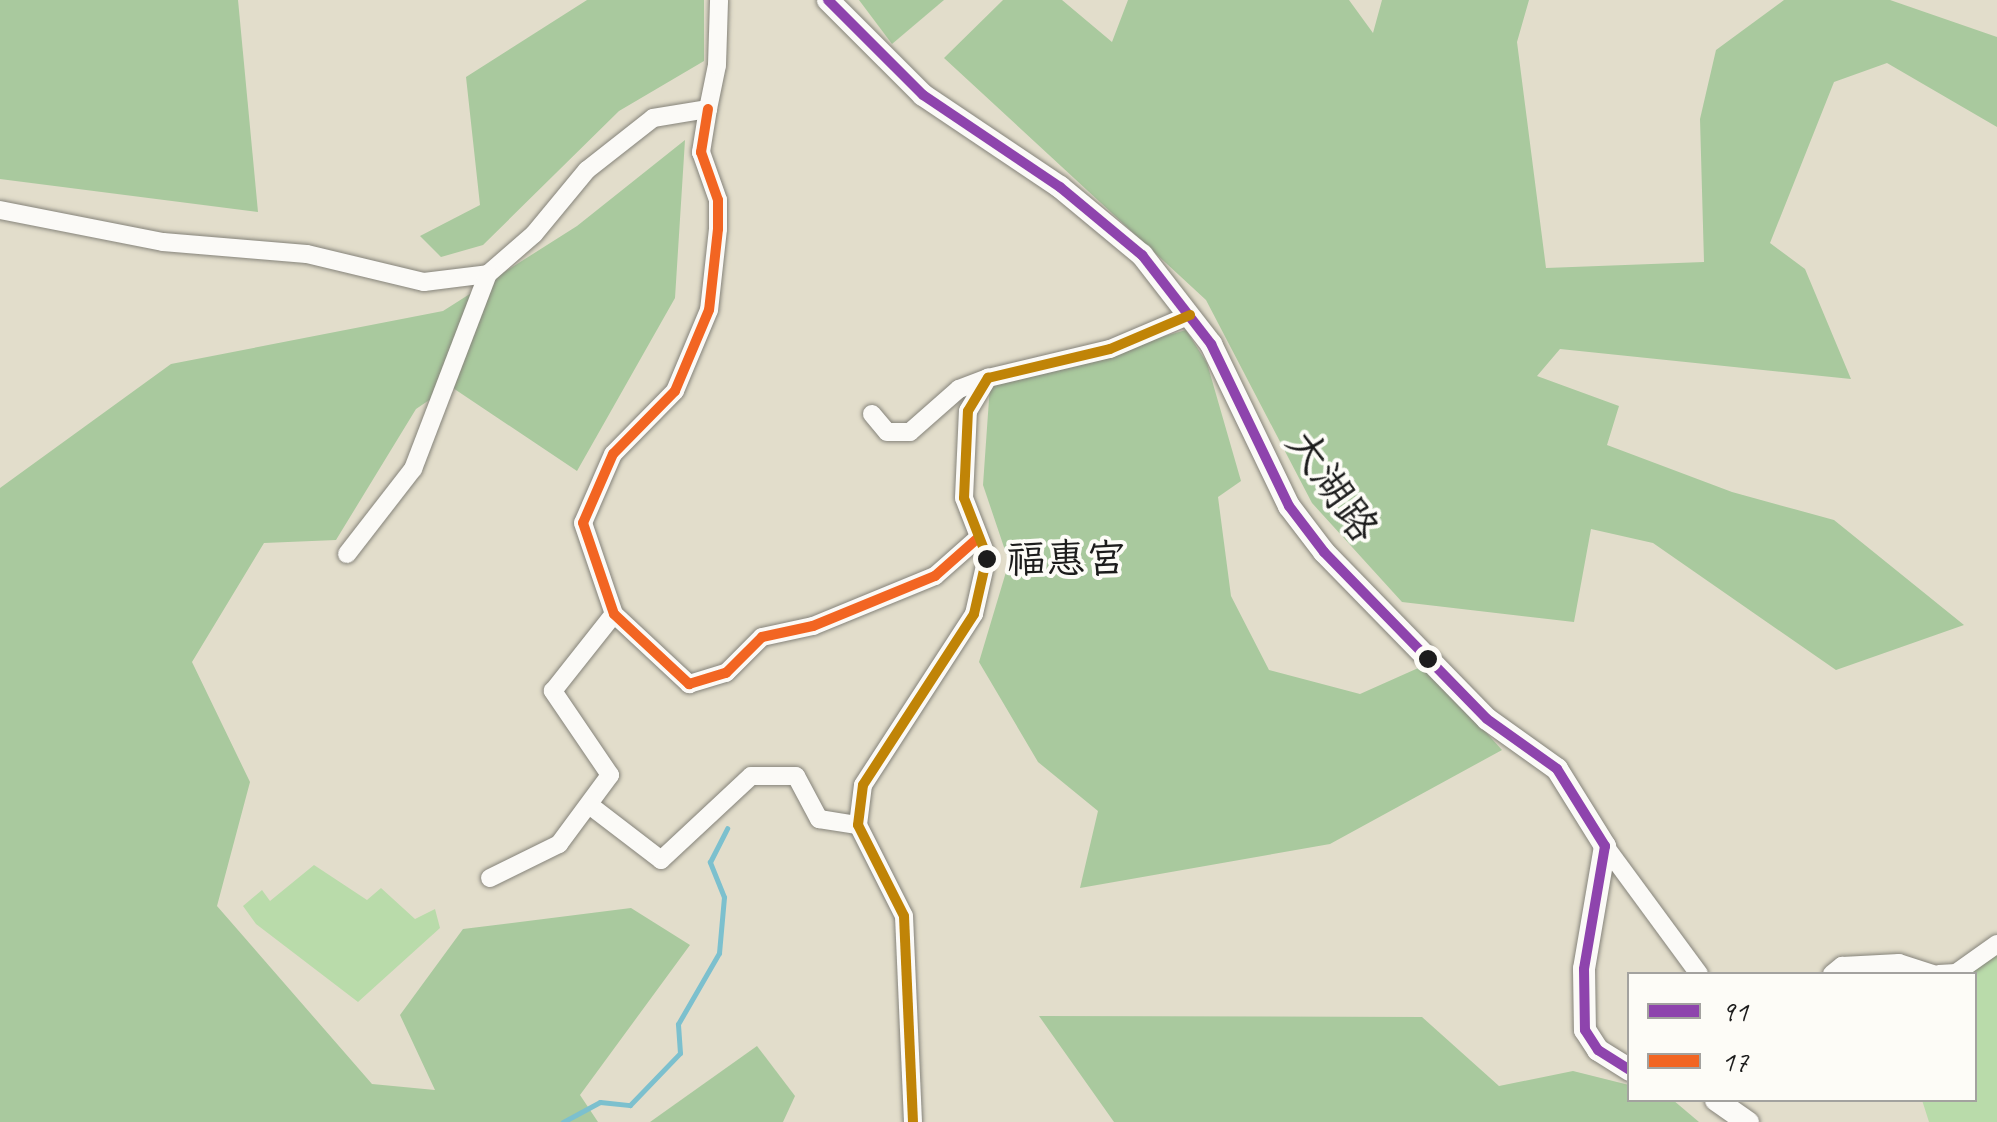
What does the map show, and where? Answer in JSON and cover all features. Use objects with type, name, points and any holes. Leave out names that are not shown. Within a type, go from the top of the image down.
[{"type":"street","points":[[718,0],[717,65],[702,152],[718,214],[709,310],[675,392],[613,454],[583,524],[614,614],[689,684],[726,673],[762,637],[813,626],[935,576],[978,538]]},
{"type":"street","name":"大湖路","points":[[828,0],[923,95],[1060,186],[1142,255],[1211,344],[1289,506],[1324,552],[1487,719],[1557,769],[1605,846]]},
{"type":"street","points":[[347,554],[414,469],[488,274],[534,234],[586,170],[654,118],[708,108]]},
{"type":"street","points":[[0,210],[162,242],[307,254],[424,282],[488,274]]},
{"type":"street","points":[[872,414],[886,432],[910,432],[959,389],[988,378],[1110,348],[1190,315]]},
{"type":"street","points":[[913,1122],[904,916],[858,826],[863,785],[974,614],[987,557],[964,498],[968,412],[988,378]]},
{"type":"street","points":[[490,878],[560,844],[592,807],[610,775],[552,690],[614,614]]},
{"type":"street","points":[[592,807],[661,860],[751,776],[796,776],[819,819],[858,826]]},
{"type":"street","points":[[1605,846],[1698,972]]},
{"type":"street","points":[[1605,846],[1584,969],[1585,1030],[1598,1050],[1627,1068]]},
{"type":"street","points":[[1959,972],[1997,944]]},
{"type":"street","points":[[1834,972],[1842,966],[1899,963],[1929,972]]},
{"type":"street","points":[[1719,1102],[1748,1122]]},
{"type":"green space","points":[[0,0],[238,0],[258,212],[0,179]]},
{"type":"green space","points":[[587,0],[704,0],[704,61],[619,111],[483,245],[441,257],[420,236],[480,205],[466,77]]},
{"type":"green space","points":[[859,0],[944,0],[892,44]]},
{"type":"green space","points":[[1003,0],[1062,0],[1112,42],[1128,0],[1349,0],[1373,33],[1382,0],[1529,0],[1517,42],[1546,268],[1704,262],[1700,119],[1716,50],[1784,0],[1890,0],[1997,37],[1997,127],[1887,63],[1834,82],[1770,243],[1805,269],[1851,379],[1560,349],[1537,376],[1619,406],[1607,445],[1732,492],[1834,520],[1964,625],[1836,670],[1653,543],[1591,529],[1574,622],[1402,602],[1312,503],[1206,300],[944,58]]},
{"type":"green space","points":[[685,140],[675,298],[577,471],[450,386],[416,409],[336,540],[264,543],[192,662],[250,782],[217,906],[372,1084],[435,1090],[400,1015],[463,929],[631,908],[690,945],[580,1095],[598,1122],[0,1122],[0,488],[171,364],[443,311],[577,226]]},
{"type":"green space","points":[[1186,330],[1207,363],[1241,481],[1218,497],[1231,596],[1269,670],[1360,694],[1425,665],[1502,750],[1330,844],[1080,888],[1098,811],[1038,762],[979,662],[1009,562],[983,485],[990,385]]},
{"type":"green space","points":[[314,865],[367,900],[381,888],[415,919],[435,909],[440,928],[358,1002],[256,924],[243,906],[262,890],[270,901]]},
{"type":"green space","points":[[1997,948],[1997,1122],[1929,1122],[1923,1102],[1977,1102],[1977,972],[1965,972]]},
{"type":"green space","points":[[1039,1016],[1422,1017],[1499,1086],[1573,1071],[1627,1084],[1627,1102],[1675,1102],[1699,1122],[1114,1122]]},
{"type":"green space","points":[[757,1046],[795,1096],[783,1122],[650,1122]]},
{"type":"waterway","points":[[563,1122],[600,1102],[630,1105],[680,1053],[678,1024],[719,953],[724,897],[710,862],[727,828]]},
{"type":"transit line","name":"91","points":[[828,0],[923,95],[1060,187],[1142,255],[1211,344],[1289,506],[1324,552],[1487,719],[1557,769],[1605,846],[1584,969],[1585,1030],[1598,1050],[1627,1068]]},
{"type":"transit line","name":"17","points":[[708,109],[701,152],[718,200],[709,310],[675,391],[613,454],[583,523],[614,614],[689,684],[726,673],[762,637],[813,626],[935,576],[978,538]]},
{"type":"transit line","points":[[913,1122],[904,916],[858,825],[863,785],[974,614],[987,557],[964,498],[968,411],[988,378],[1110,349],[1190,315]]},
{"type":"place","name":"福惠宮","points":[[987,559]]}]
